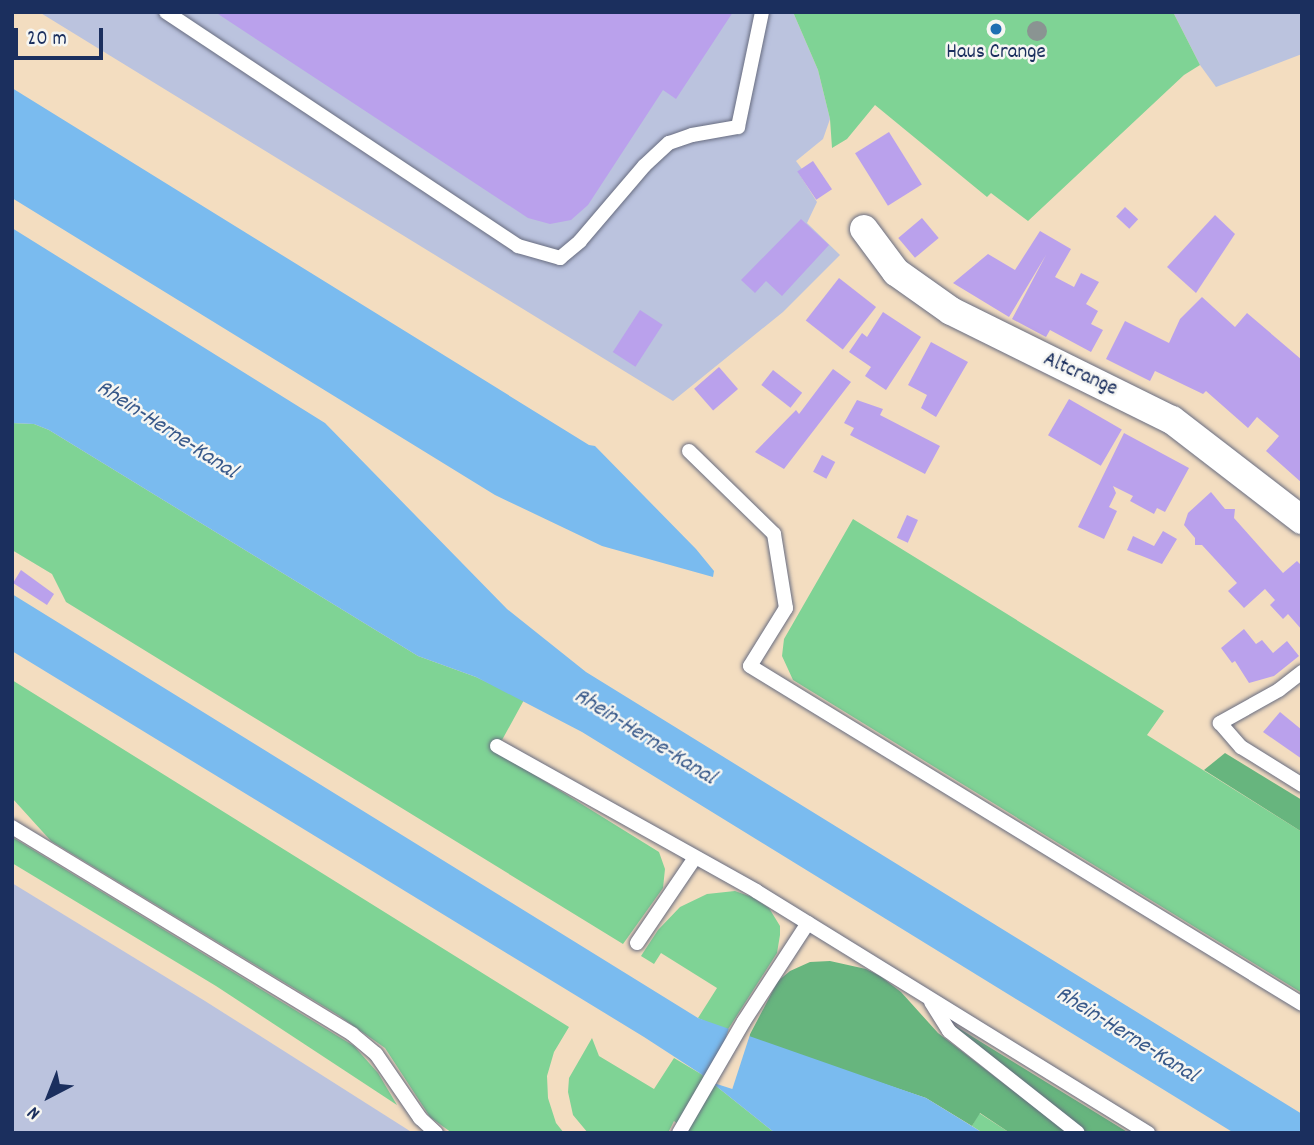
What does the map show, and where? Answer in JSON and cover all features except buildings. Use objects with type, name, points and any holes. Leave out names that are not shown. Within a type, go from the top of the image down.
[{"type":"street","name":"Altcrange","points":[[863,229],[896,272],[951,311],[1172,420],[1302,520]]},
{"type":"lane","points":[[166,12],[518,246],[560,258],[580,241],[644,166],[669,143],[692,135],[738,127],[762,12]]},
{"type":"lane","points":[[689,451],[774,534],[786,608],[750,666],[1302,1004]]},
{"type":"lane","points":[[1302,672],[1279,690],[1220,723],[1241,747],[1302,785]]},
{"type":"lane","points":[[497,746],[694,859],[756,891],[1149,1133]]},
{"type":"lane","points":[[12,827],[352,1034],[376,1054],[420,1118],[436,1133]]},
{"type":"lane","points":[[637,943],[694,859]]},
{"type":"lane","points":[[680,1130],[744,1021],[808,923]]},
{"type":"lane","points":[[929,998],[949,1031],[1077,1133]]},
{"type":"shaded area","points":[[39,12],[793,12],[818,70],[830,119],[823,139],[796,161],[802,169],[798,172],[817,202],[807,223],[840,255],[783,312],[673,401]]},
{"type":"shaded area","points":[[1173,12],[1302,12],[1302,54],[1216,87],[1200,65]]},
{"type":"shaded area","points":[[12,883],[205,1001],[413,1133],[12,1133]]},
{"type":"green space","points":[[793,12],[1173,12],[1200,65],[1184,75],[1028,221],[991,193],[987,197],[875,105],[847,139],[832,148],[830,119],[818,70]]},
{"type":"green space","points":[[12,423],[34,424],[49,430],[418,656],[476,677],[524,700],[496,751],[659,852],[665,869],[663,888],[623,944],[66,602],[52,574],[12,550]]},
{"type":"green space","points":[[853,519],[1164,711],[1147,735],[1302,832],[1302,993],[793,680],[782,656],[784,639]]},
{"type":"green space","points":[[12,680],[569,1027],[554,1052],[547,1076],[548,1098],[556,1123],[564,1133],[452,1133],[430,1117],[385,1048],[338,1015],[51,841],[12,798]]},
{"type":"green space","points":[[1225,753],[1302,800],[1302,832],[1204,770]]},
{"type":"green space","points":[[12,837],[354,1046],[378,1073],[397,1105],[216,986],[12,863]]},
{"type":"green space","points":[[735,891],[752,897],[769,908],[780,926],[780,935],[777,953],[727,1031],[698,1018],[717,988],[661,953],[654,964],[641,956],[658,930],[680,907],[707,894]]},
{"type":"green space","points":[[830,961],[866,969],[880,976],[901,992],[938,1033],[1068,1133],[1010,1133],[980,1113],[972,1126],[926,1098],[748,1038],[778,981],[790,971],[810,962]]},
{"type":"green space","points":[[948,1022],[960,1029],[1129,1133],[1082,1133]]},
{"type":"green space","points":[[592,1038],[599,1056],[654,1089],[674,1058],[701,1074],[775,1133],[690,1133],[674,1121],[668,1133],[588,1133],[573,1115],[568,1092],[569,1078]]},
{"type":"green space","points":[[979,1113],[1010,1133],[983,1133],[972,1126]]},
{"type":"water","points":[[12,88],[589,445],[595,446],[696,549],[714,571],[713,577],[602,546],[495,495],[12,198]]},
{"type":"water","name":"Rhein-Herne-Kanal","points":[[12,228],[325,423],[507,609],[586,672],[1302,1114],[1302,1133],[1234,1133],[582,732],[476,677],[418,656],[49,430],[34,424],[12,423]]},
{"type":"water","points":[[12,594],[698,1018],[926,1098],[983,1133],[775,1133],[701,1074],[644,1037],[12,651]]},
{"type":"pier","points":[[729,1028],[750,1035],[732,1089],[711,1082]]},
{"type":"place","name":"Haus Crange","points":[[996,29]]}]
